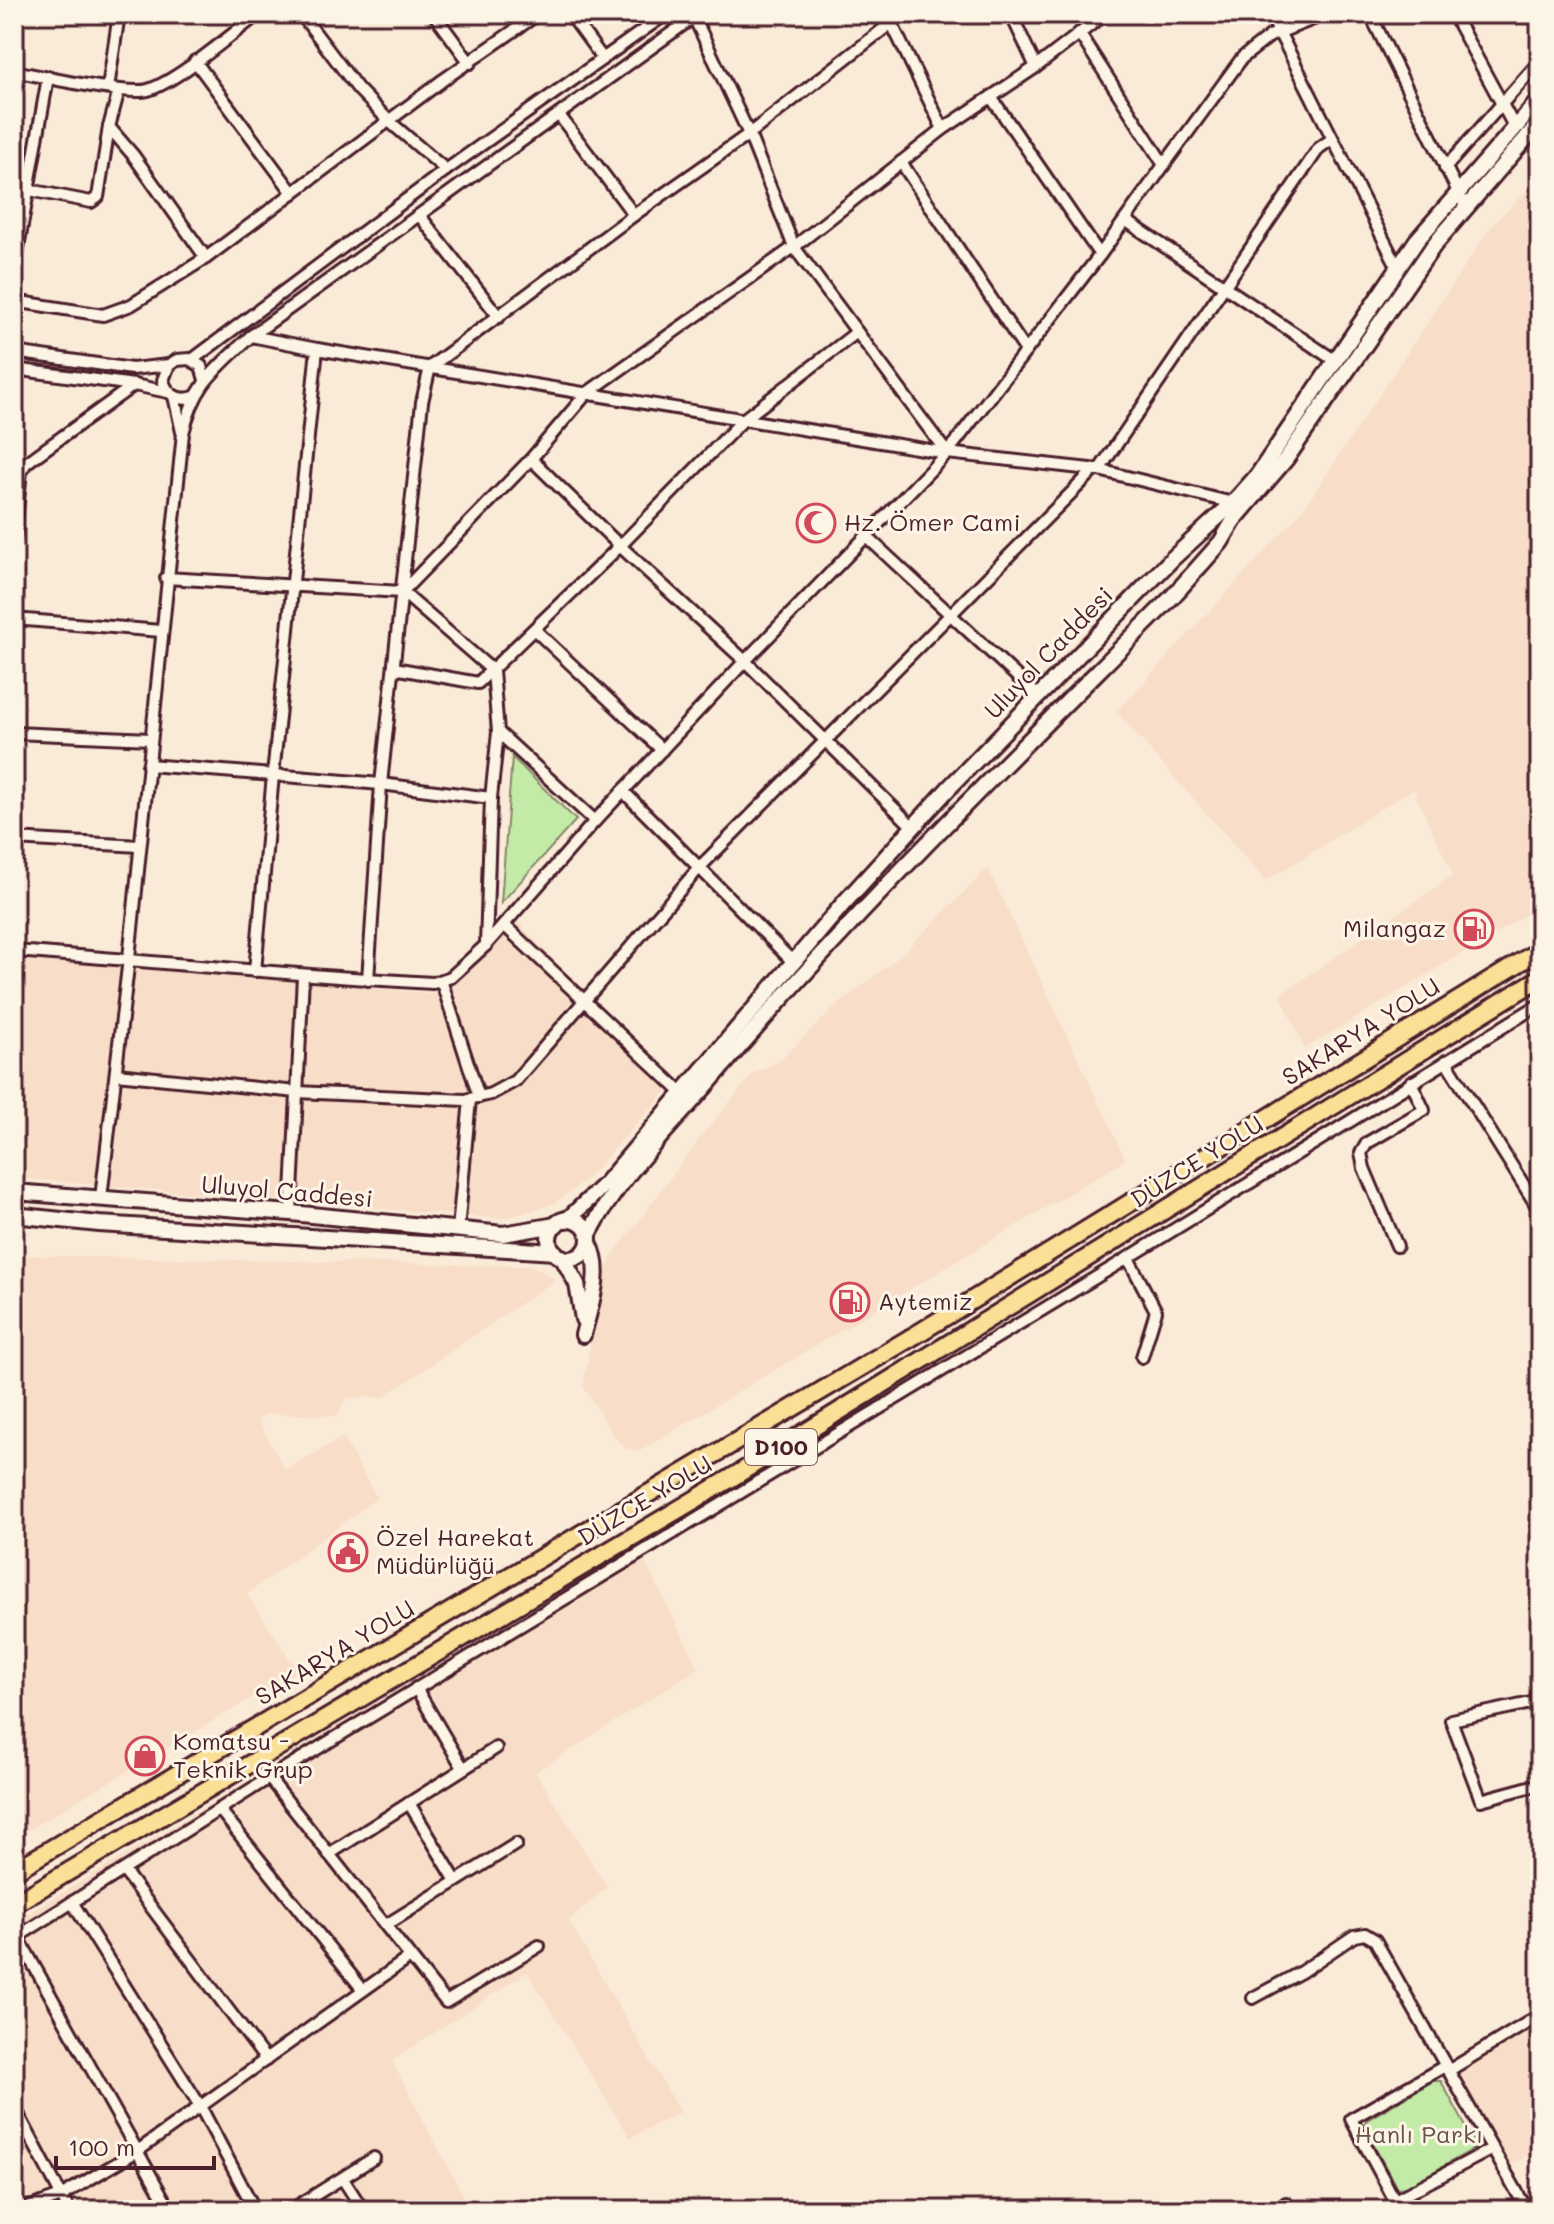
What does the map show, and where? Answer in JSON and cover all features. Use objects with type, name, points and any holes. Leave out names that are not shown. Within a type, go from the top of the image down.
[{"type":"highway","name":"SAKARYA YOLU","points":[[14,1871],[935,1322],[1540,950]]},
{"type":"highway","name":"DÜZCE YOLU","points":[[14,1904],[728,1480],[1540,978]]},
{"type":"highway","points":[[14,1913],[49,1883]]},
{"type":"main road","name":"Uluyol Caddesi","points":[[14,1192],[291,1213],[503,1234],[562,1222],[605,1184],[793,962],[913,827],[1172,559],[1233,503],[1257,476],[1397,266],[1540,99]]},
{"type":"main road","name":"Uluyol Caddesi","points":[[589,1239],[603,1207],[814,961],[1173,596],[1221,542],[1234,520],[1286,459],[1434,245],[1540,122]]},
{"type":"main road","name":"Uluyol Caddesi","points":[[14,1215],[99,1224],[558,1255]]},
{"type":"main road","points":[[578,1221],[589,1239],[595,1264],[593,1296],[583,1335],[577,1284],[550,1239],[562,1222],[578,1221]]},
{"type":"main road","points":[[558,1255],[579,1257],[589,1239]]},
{"type":"street","points":[[14,187],[91,202],[98,197],[114,89],[119,14]]},
{"type":"street","points":[[14,71],[114,89],[146,91],[170,79],[259,14]]},
{"type":"street","points":[[301,14],[358,89],[390,122],[446,170]]},
{"type":"street","points":[[434,14],[470,63]]},
{"type":"street","points":[[14,301],[103,315],[131,305],[206,258],[538,14]]},
{"type":"street","points":[[570,14],[603,59]]},
{"type":"street","points":[[192,360],[446,170],[666,14]]},
{"type":"street","points":[[1011,14],[1036,67]]},
{"type":"street","points":[[402,592],[531,459],[587,393],[794,247],[943,129],[1036,67],[1105,14]]},
{"type":"street","points":[[1270,14],[1397,266]]},
{"type":"street","points":[[14,951],[129,958],[368,980],[433,983],[451,977],[486,945],[595,821],[745,661],[947,453],[1100,255],[1242,58],[1270,36],[1326,14]]},
{"type":"street","points":[[1370,14],[1466,208]]},
{"type":"street","points":[[1453,14],[1515,128]]},
{"type":"street","points":[[101,1198],[183,433],[194,397],[205,380],[251,336],[696,16],[749,134],[794,247],[947,453]]},
{"type":"street","points":[[368,980],[381,784],[422,402],[430,367],[634,215],[749,134],[888,19],[943,129]]},
{"type":"street","points":[[1079,33],[1164,165]]},
{"type":"street","points":[[195,61],[293,193]]},
{"type":"street","points":[[1445,168],[1540,61]]},
{"type":"street","points":[[14,271],[48,77]]},
{"type":"street","points":[[991,97],[1100,255]]},
{"type":"street","points":[[559,115],[634,215]]},
{"type":"street","points":[[109,127],[133,155],[206,258]]},
{"type":"street","points":[[116,1074],[297,1092],[474,1098],[491,1094],[515,1081],[699,868],[1096,470],[1226,287],[1319,148],[1332,139]]},
{"type":"street","points":[[901,162],[1026,351]]},
{"type":"street","points":[[420,216],[499,317]]},
{"type":"street","points":[[1125,220],[1334,360]]},
{"type":"street","points":[[394,668],[478,683],[620,546],[744,419],[857,332]]},
{"type":"street","points":[[251,336],[947,453],[1096,470],[1233,503],[1256,494]]},
{"type":"street","points":[[255,971],[317,349]]},
{"type":"street","points":[[14,352],[132,369],[169,365],[183,358],[201,366],[205,380]]},
{"type":"street","points":[[169,365],[163,380],[171,394],[183,433]]},
{"type":"street","points":[[14,369],[134,385],[187,399],[194,397]]},
{"type":"street","points":[[14,541],[21,471],[26,463],[134,385]]},
{"type":"street","points":[[531,459],[745,661],[913,827]]},
{"type":"street","points":[[866,536],[1038,696]]},
{"type":"street","points":[[166,578],[402,592],[493,671],[498,732],[491,798],[486,945]]},
{"type":"street","points":[[14,619],[161,631]]},
{"type":"street","points":[[535,630],[662,750]]},
{"type":"street","points":[[498,732],[595,821]]},
{"type":"street","points":[[14,733],[151,739]]},
{"type":"street","points":[[148,765],[381,784],[491,798]]},
{"type":"street","points":[[623,791],[793,962]]},
{"type":"street","points":[[14,839],[140,846]]},
{"type":"street","points":[[504,925],[683,1094]]},
{"type":"street","points":[[291,1213],[303,976]]},
{"type":"street","points":[[441,980],[474,1098],[458,1230]]},
{"type":"street","points":[[170,2210],[139,2150],[16,1938],[269,1778],[1128,1258],[1540,1004]]},
{"type":"street","points":[[1446,1061],[1540,1211]]},
{"type":"street","points":[[1397,1246],[1364,1168],[1361,1153],[1367,1143],[1424,1110],[1411,1082]]},
{"type":"street","points":[[1128,1258],[1156,1311],[1142,1357]]},
{"type":"street","points":[[416,1688],[463,1768]]},
{"type":"street","points":[[1540,1701],[1451,1720],[1481,1800],[1540,1784]]},
{"type":"street","points":[[329,1854],[496,1748]]},
{"type":"street","points":[[269,1778],[446,2002],[539,1946]]},
{"type":"street","points":[[409,1803],[456,1881]]},
{"type":"street","points":[[220,1810],[363,1990]]},
{"type":"street","points":[[386,1925],[516,1844]]},
{"type":"street","points":[[124,1871],[266,2060]]},
{"type":"street","points":[[72,1902],[200,2106],[255,2210]]},
{"type":"street","points":[[1253,1998],[1301,1972],[1354,1936],[1365,1934],[1375,1940],[1527,2210]]},
{"type":"street","points":[[22,2210],[61,2196],[139,2150],[410,1957]]},
{"type":"street","points":[[1492,2149],[1397,2205],[1351,2119],[1447,2069],[1540,2015]]},
{"type":"street","points":[[14,2106],[69,2210]]},
{"type":"street","points":[[291,2210],[374,2158]]},
{"type":"street","points":[[343,2179],[363,2210]]},
{"type":"shaded area","points":[[1540,178],[1540,906],[1305,1049],[1280,995],[1453,875],[1413,789],[1266,881],[1116,712],[1302,511],[1492,225]]},
{"type":"shaded area","points":[[988,868],[1126,1160],[640,1451],[626,1449],[614,1437],[583,1386],[603,1272],[706,1130],[754,1073],[779,1061],[835,1007],[901,955]]},
{"type":"shaded area","points":[[516,920],[671,1086],[587,1179],[554,1204],[502,1219],[14,1178],[14,958],[440,994]]},
{"type":"shaded area","points":[[14,1255],[532,1266],[557,1279],[384,1397],[347,1398],[337,1416],[266,1414],[258,1420],[285,1470],[343,1437],[377,1498],[247,1594],[298,1671],[14,1838]]},
{"type":"shaded area","points":[[637,1546],[699,1668],[536,1772],[607,1887],[569,1921],[680,2112],[630,2138],[527,1972],[392,2061],[471,2210],[14,2210],[14,1922]]},
{"type":"shaded area","points":[[1540,2023],[1540,2149],[1511,2165],[1458,2075]]},
{"type":"green space","points":[[512,757],[576,820],[501,903]]},
{"type":"green space","name":"Hanlı Parkı","points":[[1433,2081],[1441,2081],[1475,2148],[1407,2187],[1397,2188],[1363,2126],[1367,2120]]},
{"type":"place","name":"Hz. Ömer Cami","points":[[816,523]]},
{"type":"place","name":"Milangaz","points":[[1474,929]]},
{"type":"place","name":"Aytemiz","points":[[850,1302]]},
{"type":"place","name":"Özel Harekat Müdürlüğü","points":[[348,1552]]},
{"type":"place","name":"Komatsu - Teknik Grup","points":[[145,1756]]}]
